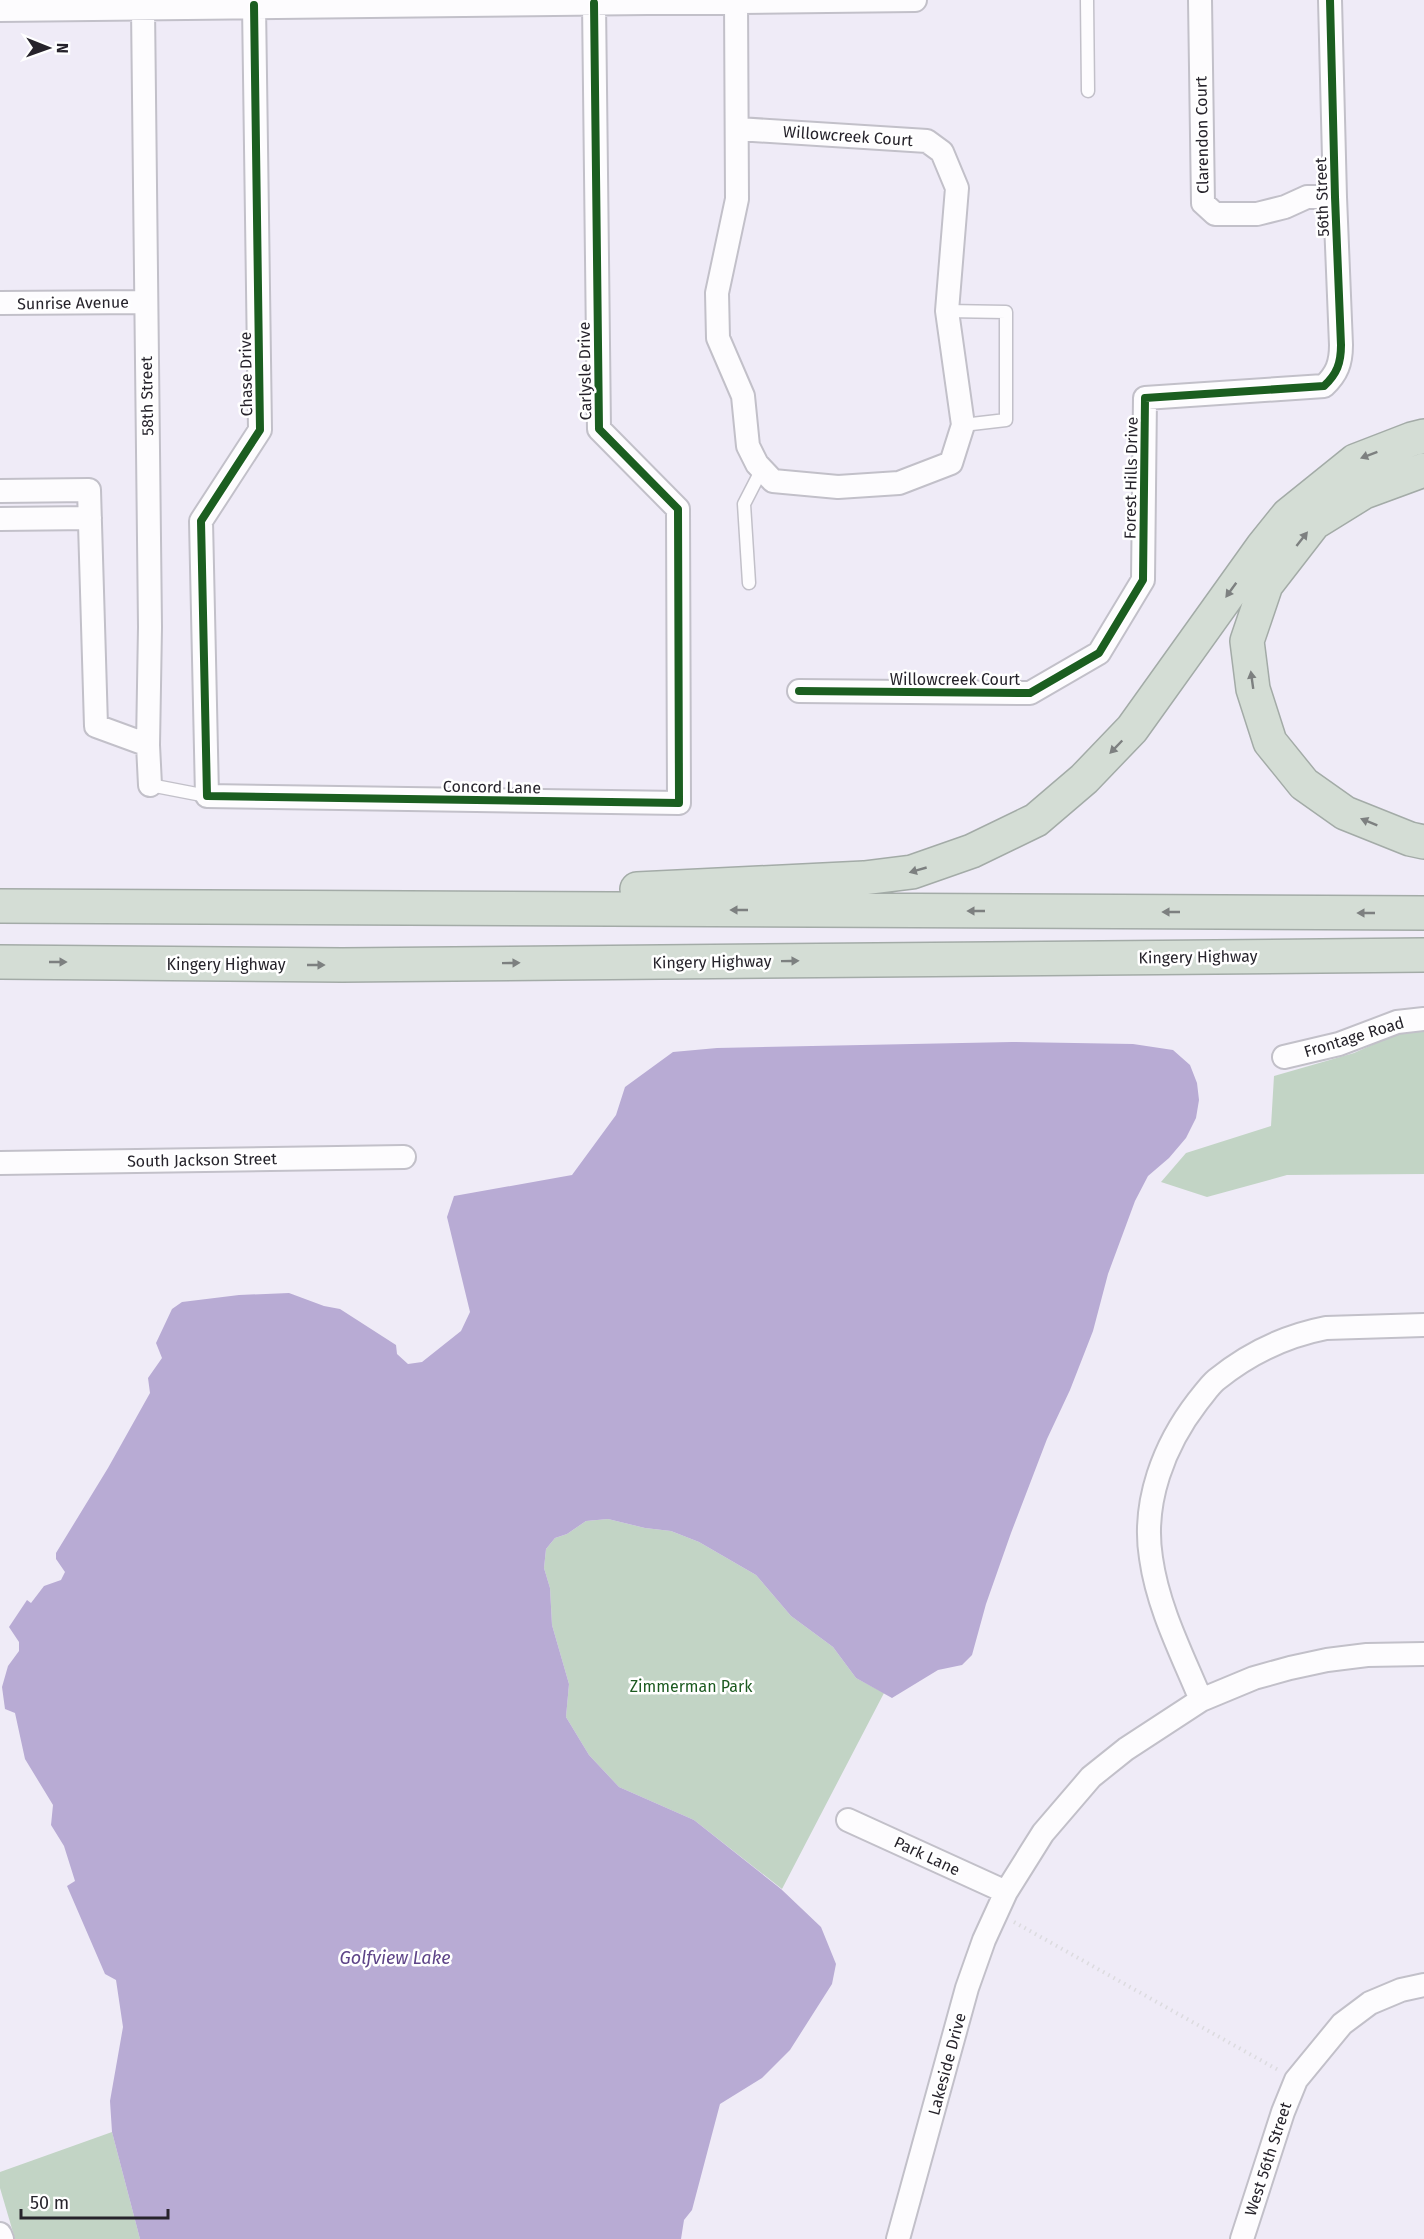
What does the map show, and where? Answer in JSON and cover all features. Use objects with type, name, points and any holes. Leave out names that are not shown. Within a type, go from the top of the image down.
[{"type":"highway","points":[[340,909],[628,889],[864,878],[912,872],[972,851],[1036,820],[1084,779],[1132,729],[1263,546],[1288,515],[1355,461],[1424,436]]},
{"type":"highway","points":[[1424,470],[1364,492],[1314,523],[1266,585],[1247,641],[1253,689],[1270,742],[1304,784],[1345,813],[1410,839],[1424,842]]},
{"type":"highway","points":[[0,906],[1424,913]]},
{"type":"highway","name":"Kingery Highway","points":[[0,962],[354,965],[1424,955]]},
{"type":"street","points":[[0,10],[92,4],[143,8],[254,5],[915,0]]},
{"type":"street","name":"Clarendon Court","points":[[1200,0],[1203,203],[1215,214],[1257,214],[1285,207],[1307,197],[1335,197]]},
{"type":"street","name":"56th Street","points":[[1324,387],[1333,378],[1341,360],[1330,0]]},
{"type":"street","points":[[736,1],[737,200],[717,293],[718,338],[743,396],[748,446],[762,469]]},
{"type":"street","name":"Carlysle Drive","points":[[582,2],[599,429],[678,509],[679,706]]},
{"type":"street","name":"Chase Drive","points":[[207,796],[201,521],[260,430],[254,5]]},
{"type":"street","name":"58th Street","points":[[143,8],[150,785]]},
{"type":"street","name":"Willowcreek Court","points":[[738,129],[927,141],[942,152],[957,188],[947,311],[963,424],[951,463],[899,483],[838,487],[773,480],[762,469]]},
{"type":"street","name":"Sunrise Avenue","points":[[0,303],[146,302]]},
{"type":"street","name":"Forest Hills Drive","points":[[1099,652],[1143,580],[1145,398],[1324,387]]},
{"type":"street","points":[[0,491],[89,490],[96,726],[148,745]]},
{"type":"street","points":[[0,519],[90,518]]},
{"type":"street","name":"Willowcreek Court","points":[[800,691],[1030,693],[1099,652]]},
{"type":"street","name":"Concord Lane","points":[[207,796],[679,803],[679,706]]},
{"type":"street","name":"Frontage Road","points":[[1284,1057],[1339,1044],[1397,1022],[1424,1019]]},
{"type":"street","name":"South Jackson Street","points":[[0,1163],[404,1157]]},
{"type":"street","points":[[1201,1700],[1165,1613],[1156,1586],[1150,1556],[1149,1525],[1153,1492],[1163,1460],[1187,1416],[1214,1382],[1271,1345],[1310,1331],[1326,1328],[1424,1325]]},
{"type":"street","name":"Lakeside Drive","points":[[898,2239],[980,1951],[1001,1902],[1043,1833],[1091,1777],[1126,1749],[1201,1700],[1254,1678],[1318,1662],[1366,1655],[1424,1654]]},
{"type":"street","name":"Park Lane","points":[[848,1820],[1001,1902]]},
{"type":"street","name":"West 56th Street","points":[[1242,2239],[1283,2112],[1296,2080],[1342,2024],[1370,2003],[1401,1990],[1424,1985]]},
{"type":"street","points":[[0,2234],[2,2239]]},
{"type":"lane","points":[[1087,0],[1088,91]]},
{"type":"lane","points":[[947,311],[1006,312],[1006,420],[963,424]]},
{"type":"lane","points":[[749,583],[744,504],[762,469]]},
{"type":"lane","points":[[150,785],[207,796]]},
{"type":"path","points":[[1001,1902],[1296,2080]]},
{"type":"green space","points":[[1405,1030],[1424,1030],[1424,1174],[1287,1175],[1207,1197],[1161,1182],[1186,1153],[1271,1126],[1274,1076],[1354,1053]]},
{"type":"green space","name":"Zimmerman Park","points":[[608,1519],[645,1528],[671,1531],[699,1542],[756,1575],[791,1616],[833,1647],[856,1678],[884,1693],[782,1889],[694,1820],[619,1787],[589,1755],[566,1717],[569,1684],[552,1625],[550,1588],[544,1568],[546,1549],[555,1538],[567,1534],[586,1521]]},
{"type":"green space","points":[[112,2132],[140,2239],[15,2239],[0,2188],[0,2172]]},
{"type":"water","name":"Golfview Lake","points":[[1012,1042],[1133,1044],[1173,1050],[1190,1065],[1197,1083],[1199,1100],[1196,1118],[1186,1138],[1169,1158],[1148,1176],[1135,1201],[1108,1274],[1093,1331],[1070,1390],[1047,1439],[1011,1533],[986,1604],[972,1655],[962,1665],[938,1670],[892,1698],[856,1678],[833,1647],[791,1616],[756,1575],[699,1542],[671,1531],[645,1528],[608,1519],[586,1521],[567,1534],[555,1538],[546,1549],[544,1568],[550,1588],[552,1625],[569,1684],[566,1717],[589,1755],[619,1787],[694,1820],[781,1889],[821,1927],[836,1964],[832,1984],[790,2050],[762,2078],[720,2104],[692,2210],[684,2220],[681,2239],[140,2239],[112,2132],[110,2101],[123,2027],[116,1980],[105,1974],[67,1886],[75,1881],[64,1846],[51,1825],[53,1805],[25,1759],[15,1713],[5,1709],[2,1687],[8,1666],[19,1651],[19,1642],[9,1627],[27,1600],[31,1603],[44,1586],[61,1580],[65,1572],[56,1559],[56,1553],[150,1393],[148,1378],[162,1358],[156,1343],[172,1309],[182,1302],[239,1295],[289,1293],[324,1306],[340,1309],[396,1345],[397,1354],[408,1364],[422,1362],[461,1331],[470,1312],[447,1217],[454,1196],[572,1175],[616,1115],[625,1087],[673,1052],[717,1048]]},
{"type":"cycle path","points":[[799,691],[1030,693],[1099,653],[1143,580],[1145,398],[1324,386],[1332,377],[1339,363],[1341,345],[1330,0]]},
{"type":"cycle path","points":[[254,5],[260,430],[201,521],[207,796],[679,803],[678,509],[599,429],[594,3]]}]
